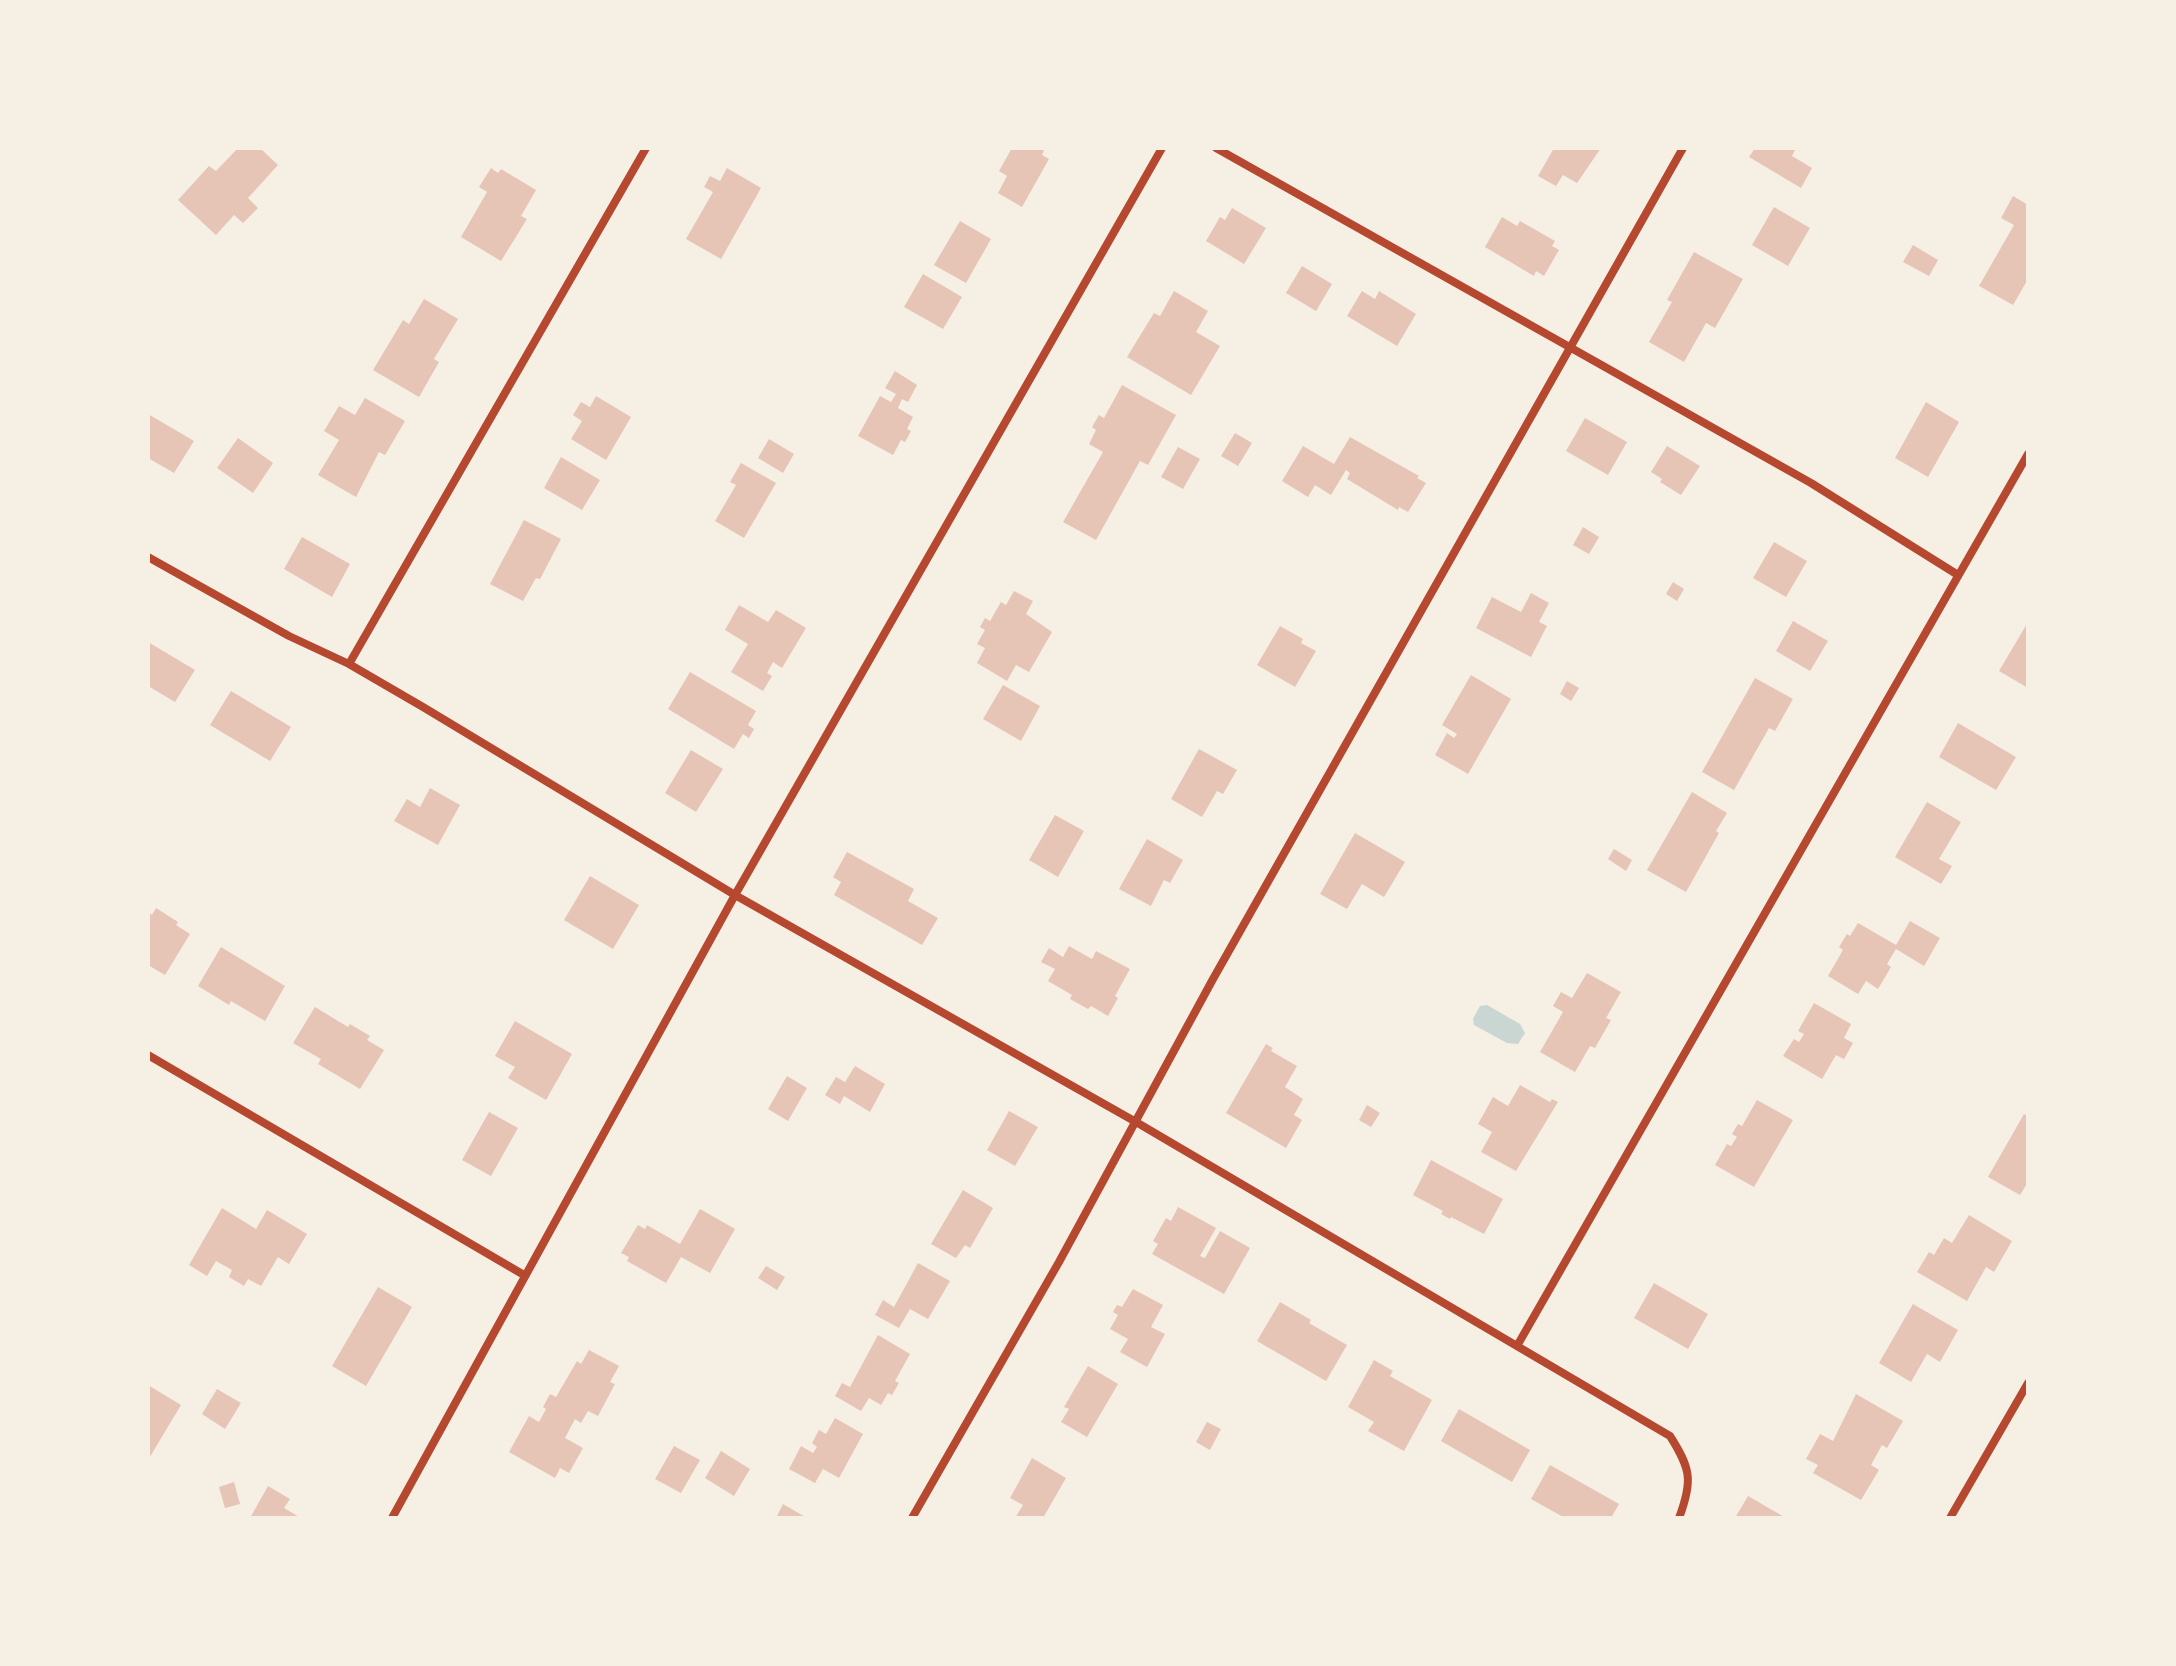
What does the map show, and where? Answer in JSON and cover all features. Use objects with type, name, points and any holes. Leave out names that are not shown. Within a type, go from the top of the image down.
[{"type":"street","points":[[349,664],[646,148]]},
{"type":"street","points":[[392,1518],[735,895],[1162,148]]},
{"type":"street","points":[[1216,148],[1811,483],[1958,575]]},
{"type":"street","points":[[912,1518],[1683,148]]},
{"type":"street","points":[[1517,1346],[2028,454]]},
{"type":"street","points":[[148,557],[289,636],[349,664],[735,895],[1136,1122],[1670,1436],[1686,1460],[1689,1489],[1679,1518]]},
{"type":"street","points":[[148,1055],[524,1275]]},
{"type":"street","points":[[1950,1518],[2028,1383]]},
{"type":"shaded area","points":[[1487,1005],[1520,1024],[1525,1033],[1518,1044],[1507,1043],[1474,1025],[1473,1019],[1480,1006]]},
{"type":"building","points":[[238,148],[260,148],[278,165],[248,198],[258,208],[243,223],[234,215],[216,235],[178,200],[209,166],[216,171]]},
{"type":"building","points":[[1012,148],[1045,148],[1042,155],[1049,159],[1022,207],[998,193],[1007,176],[999,171]]},
{"type":"building","points":[[1554,148],[1601,148],[1577,183],[1563,175],[1556,186],[1538,176]]},
{"type":"building","points":[[1755,148],[1796,148],[1792,156],[1812,168],[1801,188],[1749,157]]},
{"type":"building","points":[[491,168],[498,173],[501,169],[536,190],[521,216],[527,219],[501,261],[461,237],[487,192],[479,187]]},
{"type":"building","points":[[727,168],[761,188],[721,259],[686,239],[713,192],[704,187],[710,176],[720,181]]},
{"type":"building","points":[[2013,196],[2028,205],[2028,279],[2013,305],[1979,286],[2014,225],[2001,218]]},
{"type":"building","points":[[1774,207],[1810,228],[1788,266],[1752,245]]},
{"type":"building","points":[[1232,208],[1266,228],[1244,264],[1206,241],[1220,217],[1225,220]]},
{"type":"building","points":[[1502,217],[1517,226],[1520,221],[1555,241],[1552,246],[1559,250],[1544,276],[1536,271],[1534,276],[1485,247]]},
{"type":"building","points":[[960,221],[991,239],[966,283],[934,265]]},
{"type":"building","points":[[1913,245],[1938,260],[1929,276],[1903,262]]},
{"type":"building","points":[[1694,252],[1743,279],[1715,328],[1706,323],[1684,362],[1649,342],[1672,302],[1667,300]]},
{"type":"building","points":[[1302,266],[1332,284],[1316,311],[1286,293]]},
{"type":"building","points":[[923,274],[962,297],[943,329],[904,307]]},
{"type":"building","points":[[1174,291],[1208,311],[1196,332],[1220,346],[1191,395],[1127,357],[1154,313],[1160,316]]},
{"type":"building","points":[[1362,291],[1375,299],[1379,291],[1416,314],[1397,346],[1347,316]]},
{"type":"building","points":[[424,299],[458,319],[434,359],[439,362],[419,397],[373,370],[403,320],[409,324]]},
{"type":"building","points":[[895,371],[917,385],[908,402],[902,399],[898,408],[913,417],[907,429],[911,431],[905,442],[901,440],[893,455],[858,436],[880,396],[891,402],[896,394],[885,388]]},
{"type":"building","points":[[1122,385],[1176,415],[1148,465],[1140,461],[1096,540],[1063,522],[1103,452],[1089,444],[1096,430],[1092,427],[1099,415],[1104,418]]},
{"type":"building","points":[[596,396],[631,417],[606,460],[571,439],[582,421],[573,415],[581,402],[590,407]]},
{"type":"building","points":[[365,398],[405,421],[385,455],[379,452],[356,497],[318,475],[339,440],[324,431],[339,406],[355,415]]},
{"type":"building","points":[[1926,402],[1959,422],[1928,477],[1895,458]]},
{"type":"building","points":[[148,414],[194,441],[174,473],[148,458]]},
{"type":"building","points":[[1585,418],[1627,442],[1608,475],[1566,451]]},
{"type":"building","points":[[1235,433],[1252,443],[1238,466],[1221,456]]},
{"type":"building","points":[[1350,437],[1426,483],[1408,512],[1399,507],[1398,510],[1347,479],[1350,473],[1346,470],[1331,495],[1315,485],[1308,497],[1282,481],[1303,446],[1334,464]]},
{"type":"building","points":[[238,438],[273,463],[253,493],[217,468]]},
{"type":"building","points":[[769,439],[794,454],[783,473],[758,458]]},
{"type":"building","points":[[1667,446],[1700,466],[1681,495],[1660,482],[1662,479],[1651,472]]},
{"type":"building","points":[[1178,447],[1200,459],[1183,489],[1161,477]]},
{"type":"building","points":[[561,457],[600,480],[582,510],[544,488]]},
{"type":"building","points":[[741,463],[776,483],[744,538],[715,521],[736,485],[730,482]]},
{"type":"building","points":[[524,520],[561,539],[540,579],[536,578],[523,601],[490,584]]},
{"type":"building","points":[[1583,527],[1599,537],[1589,554],[1573,545]]},
{"type":"building","points":[[302,537],[350,564],[332,597],[284,569]]},
{"type":"building","points":[[1774,542],[1807,561],[1786,597],[1753,578]]},
{"type":"building","points":[[1673,582],[1684,589],[1677,601],[1666,594]]},
{"type":"building","points":[[1014,591],[1033,601],[1026,614],[1052,632],[1029,672],[1016,665],[1007,681],[977,663],[985,648],[977,644],[985,630],[980,627],[985,618],[990,621],[1001,602],[1006,605]]},
{"type":"building","points":[[1531,593],[1549,603],[1539,622],[1547,626],[1531,657],[1476,628],[1492,597],[1521,612]]},
{"type":"building","points":[[739,605],[768,622],[776,610],[806,628],[782,668],[773,662],[767,673],[772,676],[763,691],[731,672],[748,644],[725,630]]},
{"type":"building","points":[[1793,621],[1828,641],[1810,671],[1776,651]]},
{"type":"building","points":[[2028,622],[2028,688],[1999,671]]},
{"type":"building","points":[[1280,626],[1303,639],[1301,643],[1316,651],[1295,687],[1257,665]]},
{"type":"building","points":[[148,642],[195,670],[175,702],[148,686]]},
{"type":"building","points":[[690,672],[756,711],[748,725],[754,729],[749,738],[743,734],[734,749],[668,709]]},
{"type":"building","points":[[1471,675],[1511,699],[1468,774],[1435,755],[1447,733],[1454,738],[1457,734],[1442,725]]},
{"type":"building","points":[[1755,678],[1793,699],[1775,731],[1769,728],[1734,790],[1702,772]]},
{"type":"building","points":[[1567,681],[1579,688],[1571,701],[1560,694]]},
{"type":"building","points":[[1003,685],[1040,706],[1021,741],[983,719]]},
{"type":"building","points":[[231,691],[291,727],[270,761],[210,725]]},
{"type":"building","points":[[1958,723],[2016,757],[1996,790],[1939,757]]},
{"type":"building","points":[[1199,749],[1237,770],[1223,794],[1217,791],[1202,817],[1171,799]]},
{"type":"building","points":[[691,750],[723,769],[696,812],[665,793]]},
{"type":"building","points":[[430,788],[460,805],[438,845],[394,821],[407,799],[420,807]]},
{"type":"building","points":[[1692,792],[1727,813],[1686,892],[1647,870]]},
{"type":"building","points":[[1927,802],[1961,822],[1939,859],[1952,866],[1941,884],[1895,857]]},
{"type":"building","points":[[1055,815],[1084,831],[1058,877],[1029,860]]},
{"type":"building","points":[[1355,833],[1405,862],[1384,897],[1362,884],[1347,909],[1320,894]]},
{"type":"building","points":[[1147,839],[1183,860],[1170,883],[1164,880],[1151,906],[1119,889]]},
{"type":"building","points":[[1614,849],[1632,860],[1626,871],[1608,859]]},
{"type":"building","points":[[847,852],[914,889],[908,901],[938,918],[922,945],[834,895],[841,882],[833,877]]},
{"type":"building","points":[[590,876],[639,905],[613,949],[564,920]]},
{"type":"building","points":[[156,908],[190,934],[165,975],[148,965],[148,912],[152,915]]},
{"type":"building","points":[[1910,921],[1940,938],[1924,966],[1896,949],[1887,964],[1891,967],[1878,989],[1866,981],[1858,994],[1828,976],[1843,950],[1839,947],[1858,923],[1896,945]]},
{"type":"building","points":[[1069,946],[1092,959],[1096,951],[1130,969],[1108,1016],[1070,999],[1072,995],[1048,981],[1055,969],[1041,962],[1049,948],[1063,957]]},
{"type":"building","points":[[221,947],[285,986],[265,1021],[231,1001],[229,1005],[198,986]]},
{"type":"building","points":[[1587,973],[1621,992],[1606,1018],[1611,1020],[1595,1048],[1590,1046],[1575,1072],[1540,1052],[1563,1012],[1553,1006],[1561,992],[1572,998]]},
{"type":"building","points":[[1814,1003],[1851,1024],[1844,1038],[1853,1043],[1844,1059],[1836,1055],[1822,1079],[1783,1056],[1794,1039],[1799,1042],[1804,1034],[1798,1031]]},
{"type":"building","points":[[315,1007],[370,1036],[367,1040],[384,1050],[360,1089],[318,1064],[321,1059],[293,1043]]},
{"type":"building","points":[[515,1021],[572,1054],[546,1100],[508,1078],[515,1067],[495,1056]]},
{"type":"building","points":[[1266,1044],[1273,1048],[1271,1051],[1297,1066],[1285,1087],[1303,1099],[1294,1115],[1302,1120],[1286,1148],[1226,1113]]},
{"type":"building","points":[[855,1066],[885,1084],[870,1112],[844,1096],[840,1104],[825,1095],[836,1077],[845,1082]]},
{"type":"building","points":[[787,1076],[807,1088],[788,1121],[768,1109]]},
{"type":"building","points":[[1520,1085],[1550,1102],[1552,1099],[1558,1102],[1516,1171],[1481,1152],[1492,1132],[1478,1124],[1493,1097],[1508,1106]]},
{"type":"building","points":[[1757,1100],[1793,1120],[1754,1187],[1715,1165],[1727,1144],[1731,1146],[1737,1137],[1732,1134],[1738,1124],[1742,1126]]},
{"type":"building","points":[[1367,1105],[1380,1113],[1371,1127],[1359,1120]]},
{"type":"building","points":[[1009,1111],[1038,1127],[1015,1166],[987,1150]]},
{"type":"building","points":[[489,1112],[518,1128],[491,1176],[462,1160]]},
{"type":"building","points":[[2024,1114],[2028,1116],[2028,1182],[2020,1195],[1988,1177]]},
{"type":"building","points":[[1431,1160],[1503,1199],[1484,1234],[1450,1219],[1441,1214],[1443,1211],[1413,1195]]},
{"type":"building","points":[[963,1190],[993,1208],[970,1248],[965,1245],[956,1258],[931,1244]]},
{"type":"building","points":[[1178,1207],[1216,1228],[1200,1256],[1205,1258],[1220,1231],[1250,1248],[1224,1294],[1152,1254],[1158,1244],[1153,1241],[1166,1218],[1171,1221]]},
{"type":"building","points":[[222,1208],[256,1229],[267,1210],[307,1234],[289,1264],[278,1257],[261,1286],[248,1279],[244,1286],[229,1277],[232,1270],[216,1261],[207,1276],[189,1265]]},
{"type":"building","points":[[700,1209],[735,1229],[710,1273],[681,1257],[666,1283],[627,1261],[629,1257],[621,1253],[638,1225],[645,1229],[647,1225],[680,1244]]},
{"type":"building","points":[[1969,1215],[2012,1241],[1994,1272],[1986,1267],[1967,1301],[1917,1272],[1929,1252],[1934,1255],[1944,1238],[1952,1243]]},
{"type":"building","points":[[918,1263],[950,1281],[928,1319],[910,1309],[899,1328],[875,1315],[883,1300],[894,1307]]},
{"type":"building","points":[[766,1266],[785,1277],[777,1290],[758,1278]]},
{"type":"building","points":[[1654,1283],[1708,1314],[1688,1349],[1634,1318]]},
{"type":"building","points":[[378,1287],[412,1307],[366,1386],[332,1366]]},
{"type":"building","points":[[1133,1289],[1163,1305],[1151,1327],[1165,1334],[1147,1367],[1120,1352],[1128,1339],[1110,1329],[1118,1315],[1113,1312],[1117,1305],[1122,1307]]},
{"type":"building","points":[[1280,1302],[1347,1345],[1326,1381],[1257,1341]]},
{"type":"building","points":[[1913,1304],[1958,1330],[1940,1362],[1927,1354],[1911,1382],[1879,1363]]},
{"type":"building","points":[[878,1335],[910,1354],[895,1381],[899,1383],[892,1395],[888,1393],[881,1405],[869,1398],[861,1411],[835,1396],[842,1383],[850,1387]]},
{"type":"building","points":[[589,1350],[619,1366],[610,1382],[615,1384],[598,1416],[588,1411],[581,1423],[575,1419],[565,1438],[583,1448],[569,1473],[560,1468],[555,1478],[509,1452],[529,1416],[539,1422],[550,1394],[556,1397],[577,1361],[581,1364]]},
{"type":"building","points":[[1374,1360],[1393,1371],[1390,1376],[1432,1400],[1404,1451],[1368,1431],[1374,1422],[1348,1407]]},
{"type":"building","points":[[1088,1366],[1118,1384],[1087,1437],[1061,1422],[1069,1409],[1064,1407]]},
{"type":"building","points":[[148,1385],[181,1405],[148,1460]]},
{"type":"building","points":[[217,1389],[241,1403],[225,1429],[202,1414]]},
{"type":"building","points":[[1856,1394],[1903,1421],[1887,1448],[1882,1445],[1871,1465],[1879,1470],[1861,1500],[1813,1473],[1818,1465],[1806,1459],[1820,1434],[1833,1441]]},
{"type":"building","points":[[1459,1409],[1530,1450],[1512,1482],[1441,1441]]},
{"type":"building","points":[[835,1418],[863,1434],[839,1478],[823,1469],[815,1483],[789,1469],[801,1446],[813,1453],[817,1447],[812,1443],[819,1430],[826,1434]]},
{"type":"building","points":[[1207,1422],[1221,1429],[1210,1450],[1196,1442]]},
{"type":"building","points":[[674,1446],[700,1460],[681,1493],[655,1479]]},
{"type":"building","points":[[721,1451],[750,1469],[734,1496],[705,1478]]},
{"type":"building","points":[[1032,1458],[1066,1478],[1043,1518],[1015,1518],[1023,1505],[1010,1498]]},
{"type":"building","points":[[1550,1465],[1619,1504],[1611,1518],[1565,1518],[1531,1499]]},
{"type":"building","points":[[234,1482],[240,1504],[225,1508],[219,1487]]},
{"type":"building","points":[[268,1486],[290,1499],[284,1508],[301,1518],[250,1518]]},
{"type":"building","points":[[1748,1496],[1786,1518],[1735,1518]]},
{"type":"building","points":[[783,1504],[807,1518],[776,1518]]}]
